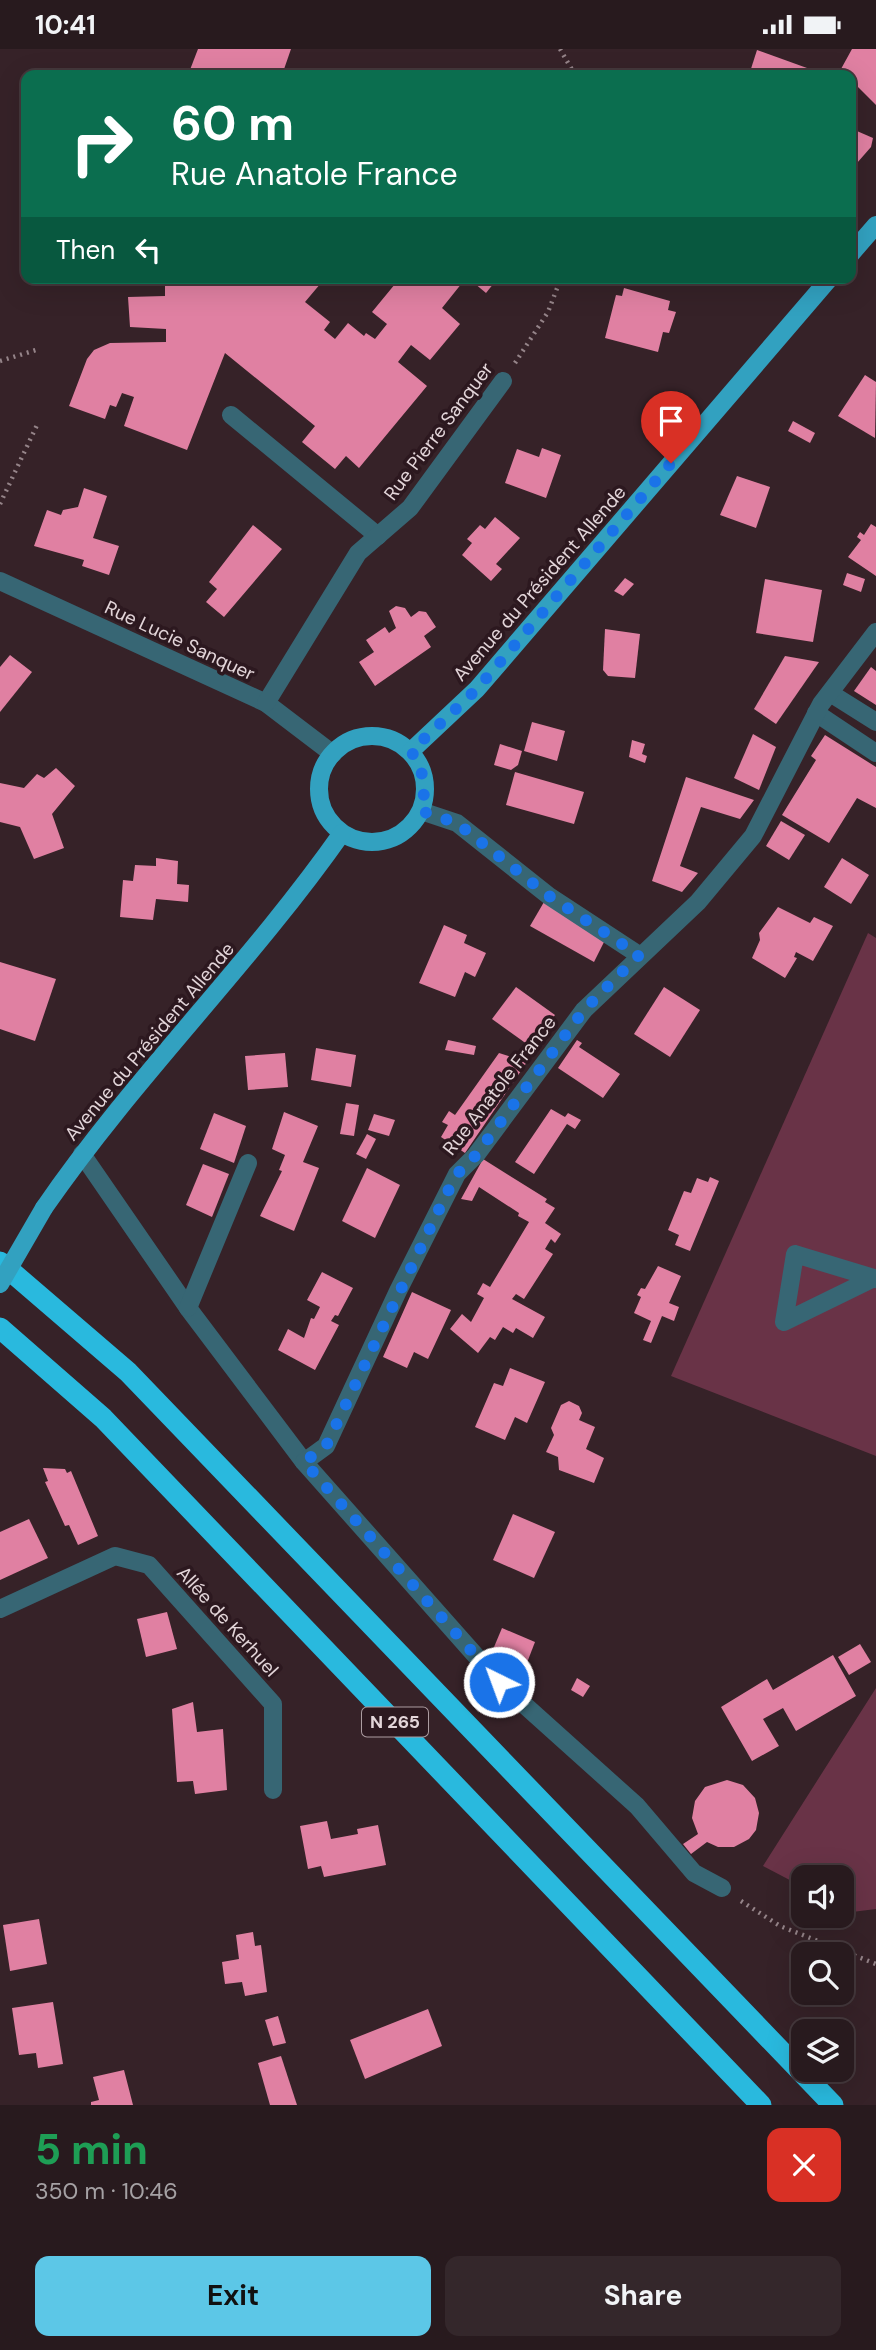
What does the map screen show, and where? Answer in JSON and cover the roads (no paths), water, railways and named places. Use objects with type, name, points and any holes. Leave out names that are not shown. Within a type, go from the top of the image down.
[{"type":"highway","name":"N 265","points":[[0,1262],[128,1372],[833,2105]]},
{"type":"highway","name":"N 265","points":[[0,1328],[113,1428],[761,2105]]},
{"type":"main road","points":[[856,248],[876,225]]},
{"type":"main road","name":"Avenue du Président Allende","points":[[411,751],[477,689],[825,284]]},
{"type":"main road","points":[[367,735],[391,739],[411,751],[422,769],[426,790],[421,811],[411,826],[395,837],[377,842],[359,841],[342,833],[330,821],[322,807],[319,791],[321,775],[333,754],[344,743],[367,735]]},
{"type":"main road","name":"Avenue du Président Allende","points":[[0,1284],[44,1208],[82,1154],[135,1086],[297,898],[342,833]]},
{"type":"street","name":"Rue Pierre Sanquer","points":[[266,703],[358,553],[410,508],[503,381]]},
{"type":"street","points":[[231,415],[378,536]]},
{"type":"street","name":"Rue Lucie Sanquer","points":[[0,581],[266,703],[333,754]]},
{"type":"street","name":"Rue Anatole France","points":[[304,1462],[326,1446],[398,1291],[457,1174],[476,1155],[584,1010],[639,955],[698,902],[753,835],[816,713],[876,632]]},
{"type":"street","points":[[830,692],[876,722]]},
{"type":"street","points":[[816,713],[876,753]]},
{"type":"street","points":[[421,811],[457,823],[549,896],[639,955]]},
{"type":"street","points":[[82,1154],[188,1308],[304,1462],[499,1682],[637,1806],[694,1873],[722,1888]]},
{"type":"street","points":[[188,1308],[248,1163]]},
{"type":"street","points":[[795,1254],[875,1278],[807,1311],[784,1322],[795,1254]]},
{"type":"street","name":"Allée de Kerhuel","points":[[0,1609],[115,1556],[149,1565],[273,1704],[274,1790]]}]
